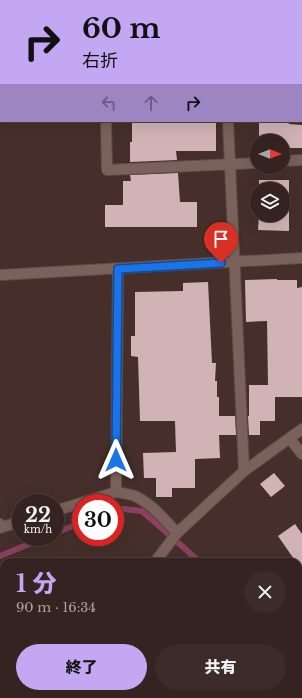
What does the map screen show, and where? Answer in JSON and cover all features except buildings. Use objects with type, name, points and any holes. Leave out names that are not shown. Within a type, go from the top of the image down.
[{"type":"street","points":[[106,122],[107,170],[250,164]]},
{"type":"street","points":[[228,122],[244,471]]},
{"type":"street","points":[[290,161],[302,160]]},
{"type":"street","points":[[0,275],[302,258]]},
{"type":"street","points":[[116,492],[118,269]]},
{"type":"street","points":[[158,558],[176,535],[244,471],[302,429]]},
{"type":"street","points":[[290,439],[302,454]]},
{"type":"street","points":[[64,508],[116,492],[134,496],[158,512],[176,535]]},
{"type":"street","points":[[0,524],[0,528],[12,525]]},
{"type":"waterway","points":[[124,509],[142,511],[195,558]]},
{"type":"waterway","points":[[64,530],[72,526]]},
{"type":"waterway","points":[[0,556],[24,546]]},
{"type":"route","points":[[116,460],[118,269],[221,263]]}]
